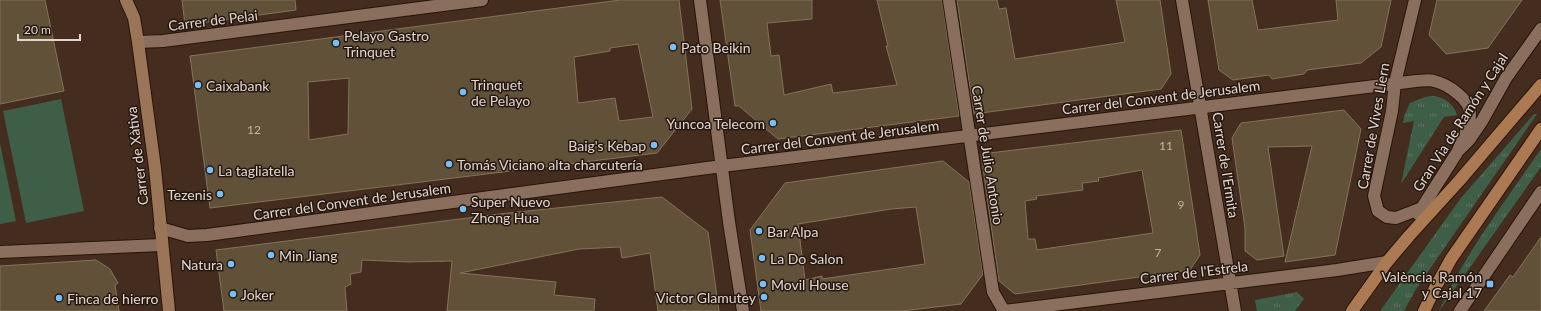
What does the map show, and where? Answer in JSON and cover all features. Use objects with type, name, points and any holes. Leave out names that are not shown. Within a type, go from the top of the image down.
[{"type":"main road","name":"Carrer de Xàtiva","points":[[126,0],[134,18],[138,42],[155,168],[169,311]]},
{"type":"main road","name":"Gran Via de Ramón y Cajal","points":[[1352,311],[1387,262],[1541,85]]},
{"type":"main road","points":[[1424,311],[1451,259],[1541,129]]},
{"type":"street","points":[[133,0],[134,18]]},
{"type":"street","name":"Carrer de Pelai","points":[[138,42],[163,42],[482,0]]},
{"type":"street","points":[[700,0],[743,311]]},
{"type":"street","name":"Carrer de Julio Antonio","points":[[949,0],[993,292],[1004,311]]},
{"type":"street","name":"Carrer de l'Ermita","points":[[1182,0],[1235,311]]},
{"type":"street","name":"Carrer de Vives Liern","points":[[1414,0],[1395,84],[1392,110],[1374,196],[1378,211],[1387,217],[1396,218],[1422,208]]},
{"type":"street","name":"Gran Via de Ramón y Cajal","points":[[1409,236],[1422,208],[1458,151],[1469,140],[1482,121],[1506,78],[1541,29]]},
{"type":"street","name":"Carrer del Convent de Jerusalem","points":[[160,228],[188,236],[207,235],[722,166],[970,137],[1201,106],[1434,81],[1444,85],[1466,102],[1471,112],[1469,124],[1458,151]]},
{"type":"street","points":[[1460,311],[1541,192]]},
{"type":"street","points":[[0,252],[162,245]]},
{"type":"street","name":"Carrer de l'Estrela","points":[[1004,311],[1387,262]]},
{"type":"green space","points":[[1434,96],[1442,98],[1448,102],[1454,108],[1457,115],[1444,117],[1401,184],[1414,121],[1403,123],[1404,116],[1410,103],[1425,97]]},
{"type":"green space","points":[[61,99],[84,211],[26,223],[3,111]]},
{"type":"green space","points":[[1534,114],[1537,114],[1416,289],[1404,311],[1380,311],[1461,198]]},
{"type":"green space","points":[[0,143],[16,221],[0,224]]},
{"type":"green space","points":[[1541,149],[1541,167],[1439,311],[1473,248]]},
{"type":"green space","points":[[1297,292],[1304,299],[1295,311],[1257,311],[1255,300]]},
{"type":"building","points":[[0,0],[45,0],[64,91],[0,104]]},
{"type":"building","points":[[182,0],[295,0],[296,10],[185,25]]},
{"type":"building","points":[[620,0],[679,0],[692,109],[657,153],[210,208],[190,56]],"holes":[[[638,44],[653,117],[619,121],[615,98],[578,103],[574,57],[610,51],[610,48]],[[349,78],[348,134],[309,140],[308,82]]]},
{"type":"building","points":[[720,0],[812,0],[812,19],[767,23],[771,56],[779,55],[784,95],[831,84],[833,93],[897,85],[886,46],[888,46],[877,0],[942,0],[959,116],[778,139],[739,106],[735,106]]},
{"type":"building","points":[[957,0],[997,0],[999,9],[1006,8],[1015,59],[1125,42],[1116,0],[1160,0],[1171,74],[1161,89],[974,114]]},
{"type":"building","points":[[1208,0],[1252,0],[1258,30],[1338,20],[1336,0],[1391,0],[1381,47],[1361,63],[1307,70],[1304,74],[1272,79],[1269,75],[1233,80],[1219,70]]},
{"type":"building","points":[[1437,0],[1522,0],[1488,48],[1446,54],[1429,35]]},
{"type":"building","points":[[1344,110],[1361,129],[1335,255],[1285,262],[1312,146],[1268,147],[1284,256],[1257,260],[1245,251],[1245,228],[1232,138],[1241,123]]},
{"type":"building","points":[[1181,130],[1200,255],[1190,270],[1015,294],[999,281],[981,154]],"holes":[[[1142,170],[1153,233],[1037,250],[1035,239],[1028,239],[1025,201],[1037,199],[1036,196],[1083,190],[1082,183],[1099,181],[1098,178]]]},
{"type":"building","points":[[943,161],[969,182],[983,274],[961,304],[902,311],[761,311],[750,230],[785,183]],"holes":[[[916,207],[925,264],[822,279],[822,276],[805,280],[798,224],[891,209]]]},
{"type":"building","points":[[662,197],[708,232],[719,311],[658,311],[650,253],[622,258],[620,247],[579,249],[460,273],[556,282],[554,295],[595,299],[594,311],[447,311],[452,261],[408,262],[362,260],[361,272],[350,274],[351,284],[345,287],[347,311],[224,311],[216,250],[499,214]]},
{"type":"building","points":[[1541,237],[1541,311],[1484,311],[1510,275],[1513,277]]},
{"type":"building","name":"Finca de hierro","points":[[96,260],[110,269],[118,283],[115,285],[119,311],[0,311],[0,266]]},
{"type":"place","name":"Pelayo Gastro Trinquet","points":[[336,43]]},
{"type":"place","name":"Pato Beikin","points":[[673,47]]},
{"type":"place","name":"Caixabank","points":[[198,85]]},
{"type":"place","name":"Trinquet de Pelayo","points":[[463,92]]},
{"type":"place","name":"Yuncoa Telecom","points":[[773,123]]},
{"type":"place","name":"Baig's Kebap","points":[[654,145]]},
{"type":"place","name":"Tomás Viciano alta charcutería","points":[[449,164]]},
{"type":"place","name":"La tagliatella","points":[[210,170]]},
{"type":"place","name":"Tezenis","points":[[220,194]]},
{"type":"place","name":"Super Nuevo Zhong Hua","points":[[463,209]]},
{"type":"place","name":"Bar Alpa","points":[[759,231]]},
{"type":"place","name":"Min Jiang","points":[[271,255]]},
{"type":"place","name":"La Do Salon","points":[[762,258]]},
{"type":"place","name":"Natura","points":[[231,264]]},
{"type":"place","name":"Movil House","points":[[763,284]]},
{"type":"place","name":"València, Ramón y Cajal 17","points":[[1490,284]]},
{"type":"place","name":"Joker","points":[[233,294]]},
{"type":"place","name":"Victor Glamutey","points":[[764,297]]},
{"type":"place","name":"Finca de hierro","points":[[59,298]]}]
